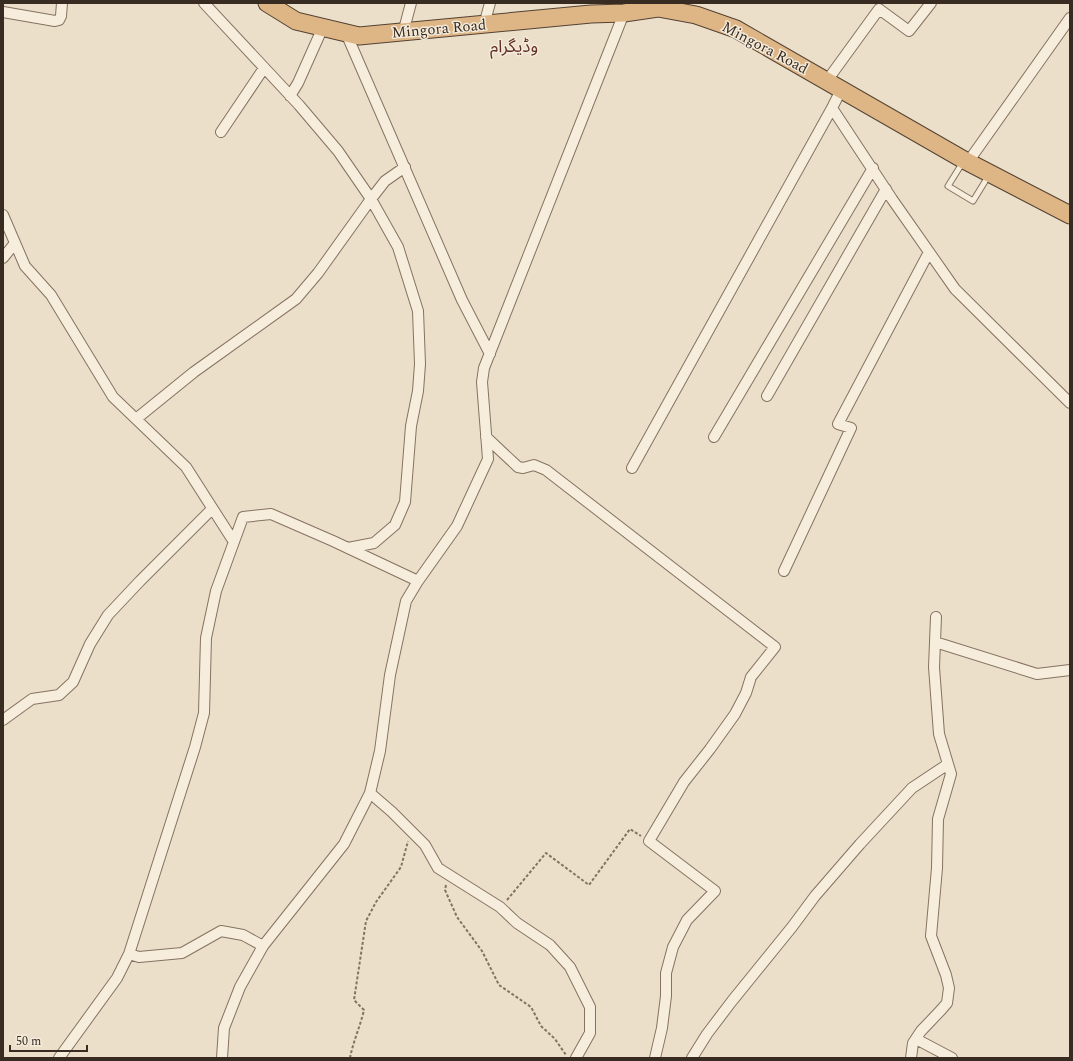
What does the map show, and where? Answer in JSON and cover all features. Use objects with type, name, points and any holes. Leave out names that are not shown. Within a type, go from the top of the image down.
[{"type":"highway","name":"Mingora Road","points":[[267,3],[296,21],[359,36],[484,25],[658,6],[696,15],[736,29],[966,161],[1070,215]]},
{"type":"street","points":[[3,12],[56,21],[59,20],[61,16],[62,3]]},
{"type":"street","points":[[204,3],[290,96],[338,151],[371,198],[398,248],[418,311],[420,364],[418,391],[411,426],[405,502],[395,525],[374,543],[348,548]]},
{"type":"street","points":[[403,32],[411,3]]},
{"type":"street","points":[[484,25],[490,3]]},
{"type":"street","points":[[826,82],[879,9],[909,31],[931,3]]},
{"type":"street","points":[[222,1058],[224,1028],[240,987],[263,946],[344,844],[370,793],[380,751],[390,675],[406,601],[418,581],[458,526],[488,459],[482,382],[484,368],[622,10]]},
{"type":"street","points":[[966,161],[1070,18]]},
{"type":"street","points":[[290,96],[298,83],[323,27]]},
{"type":"street","points":[[346,33],[462,300],[490,354]]},
{"type":"street","points":[[221,132],[264,68]]},
{"type":"street","points":[[632,468],[841,90]]},
{"type":"street","points":[[832,108],[955,289],[1070,403]]},
{"type":"street","points":[[136,418],[194,372],[296,299],[318,272],[371,198],[386,181],[405,167]]},
{"type":"street","points":[[714,437],[873,168]]},
{"type":"street","points":[[767,396],[886,189]]},
{"type":"street","points":[[3,215],[25,266],[51,295],[113,397],[186,467],[234,542]]},
{"type":"street","points":[[3,258],[15,243]]},
{"type":"street","points":[[784,571],[851,428],[838,424],[930,252]]},
{"type":"street","points":[[486,436],[518,467],[523,468],[534,465],[546,470],[775,646],[751,677],[746,693],[735,714],[684,782],[649,841],[715,891],[687,920],[673,947],[666,973],[666,996],[662,1028],[655,1058]]},
{"type":"street","points":[[3,720],[32,699],[59,695],[73,682],[90,644],[108,615],[212,509]]},
{"type":"street","points":[[59,1058],[117,978],[129,954],[195,747],[204,714],[206,638],[216,591],[242,517],[271,514],[418,581]]},
{"type":"street","points":[[911,1058],[913,1043],[921,1031],[946,1003],[949,988],[946,975],[931,936],[937,868],[938,819],[951,774],[939,734],[934,667],[936,617]]},
{"type":"street","points":[[935,642],[1037,674],[1070,670]]},
{"type":"street","points":[[692,1058],[707,1034],[732,1001],[815,896],[860,844],[912,788],[948,764]]},
{"type":"street","points":[[370,793],[392,812],[425,845],[438,868],[500,907],[517,923],[550,945],[570,967],[590,1007],[590,1033],[576,1058]]},
{"type":"street","points":[[129,954],[139,957],[182,953],[220,931],[243,935],[263,946]]},
{"type":"street","points":[[916,1039],[952,1058]]},
{"type":"lane","points":[[966,161],[948,186],[972,201],[990,174]]},
{"type":"path","points":[[500,907],[546,853],[588,885],[630,829],[649,841]]},
{"type":"path","points":[[350,1058],[364,1010],[354,1000],[366,921],[376,902],[401,868],[410,830]]},
{"type":"path","points":[[447,874],[445,890],[457,916],[482,951],[499,985],[531,1007],[541,1026],[555,1039],[568,1058]]},
{"type":"district","name":"وڈیگرام","points":[[514,47]]}]
